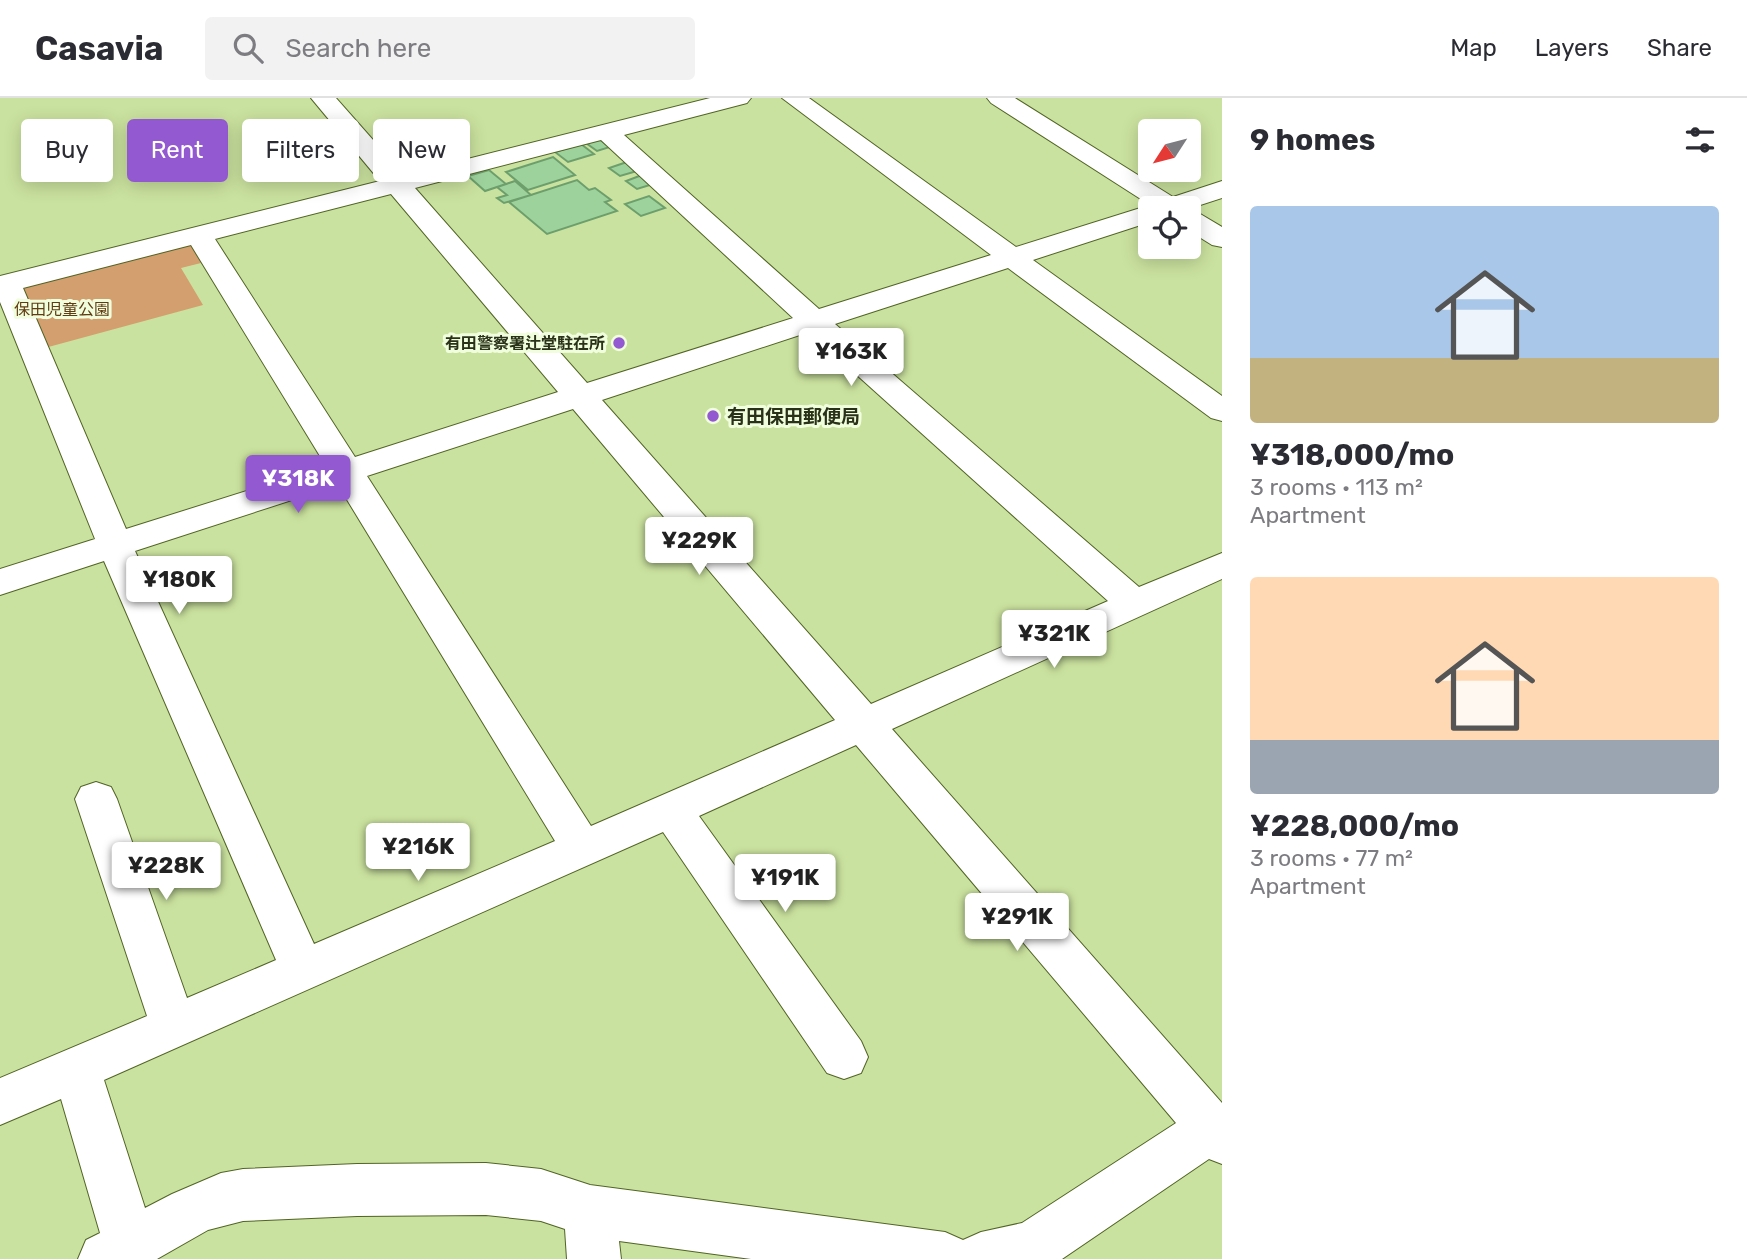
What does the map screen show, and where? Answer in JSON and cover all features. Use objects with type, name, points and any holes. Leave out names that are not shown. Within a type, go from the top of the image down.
[{"type":"street","points":[[323,98],[1217,1134],[1039,1243],[1011,1255],[981,1259]]},
{"type":"street","points":[[303,969],[115,545],[4,285],[739,98]]},
{"type":"street","points":[[794,98],[1222,411]]},
{"type":"street","points":[[999,98],[1146,196]]},
{"type":"street","points":[[606,132],[813,320],[1134,603]]},
{"type":"street","points":[[1201,198],[1222,189]]},
{"type":"street","points":[[0,582],[1011,257],[1138,220]]},
{"type":"street","points":[[1201,228],[1222,239]]},
{"type":"street","points":[[199,235],[344,472],[582,848]]},
{"type":"street","points":[[0,1102],[671,810],[1222,565]]},
{"type":"street","points":[[96,799],[174,1027]]},
{"type":"street","points":[[671,810],[844,1057]]},
{"type":"street","points":[[77,1070],[118,1253],[190,1212],[221,1199],[243,1195],[357,1190],[486,1189],[541,1195],[592,1235],[945,1259]]},
{"type":"green space","name":"保田児童公園","points":[[190,243],[201,263],[181,268],[203,305],[41,349],[19,284]]},
{"type":"building","points":[[599,139],[610,147],[597,151],[586,143]]},
{"type":"building","points":[[581,144],[594,154],[568,162],[555,152]]},
{"type":"building","points":[[553,157],[575,175],[528,190],[506,172]]},
{"type":"building","points":[[627,162],[637,171],[620,176],[609,168]]},
{"type":"building","points":[[489,170],[506,184],[485,191],[470,175]]},
{"type":"building","points":[[642,175],[653,184],[637,189],[626,181]]},
{"type":"building","points":[[577,180],[589,190],[595,188],[611,200],[605,202],[617,211],[547,234],[509,202]]},
{"type":"building","points":[[515,181],[531,195],[504,203],[497,198],[507,195],[497,187]]},
{"type":"building","points":[[649,196],[665,208],[641,216],[625,204]]},
{"type":"place","name":"有田警察署辻堂駐在所","points":[[619,343]]},
{"type":"place","name":"有田保田郵便局","points":[[713,416]]}]
